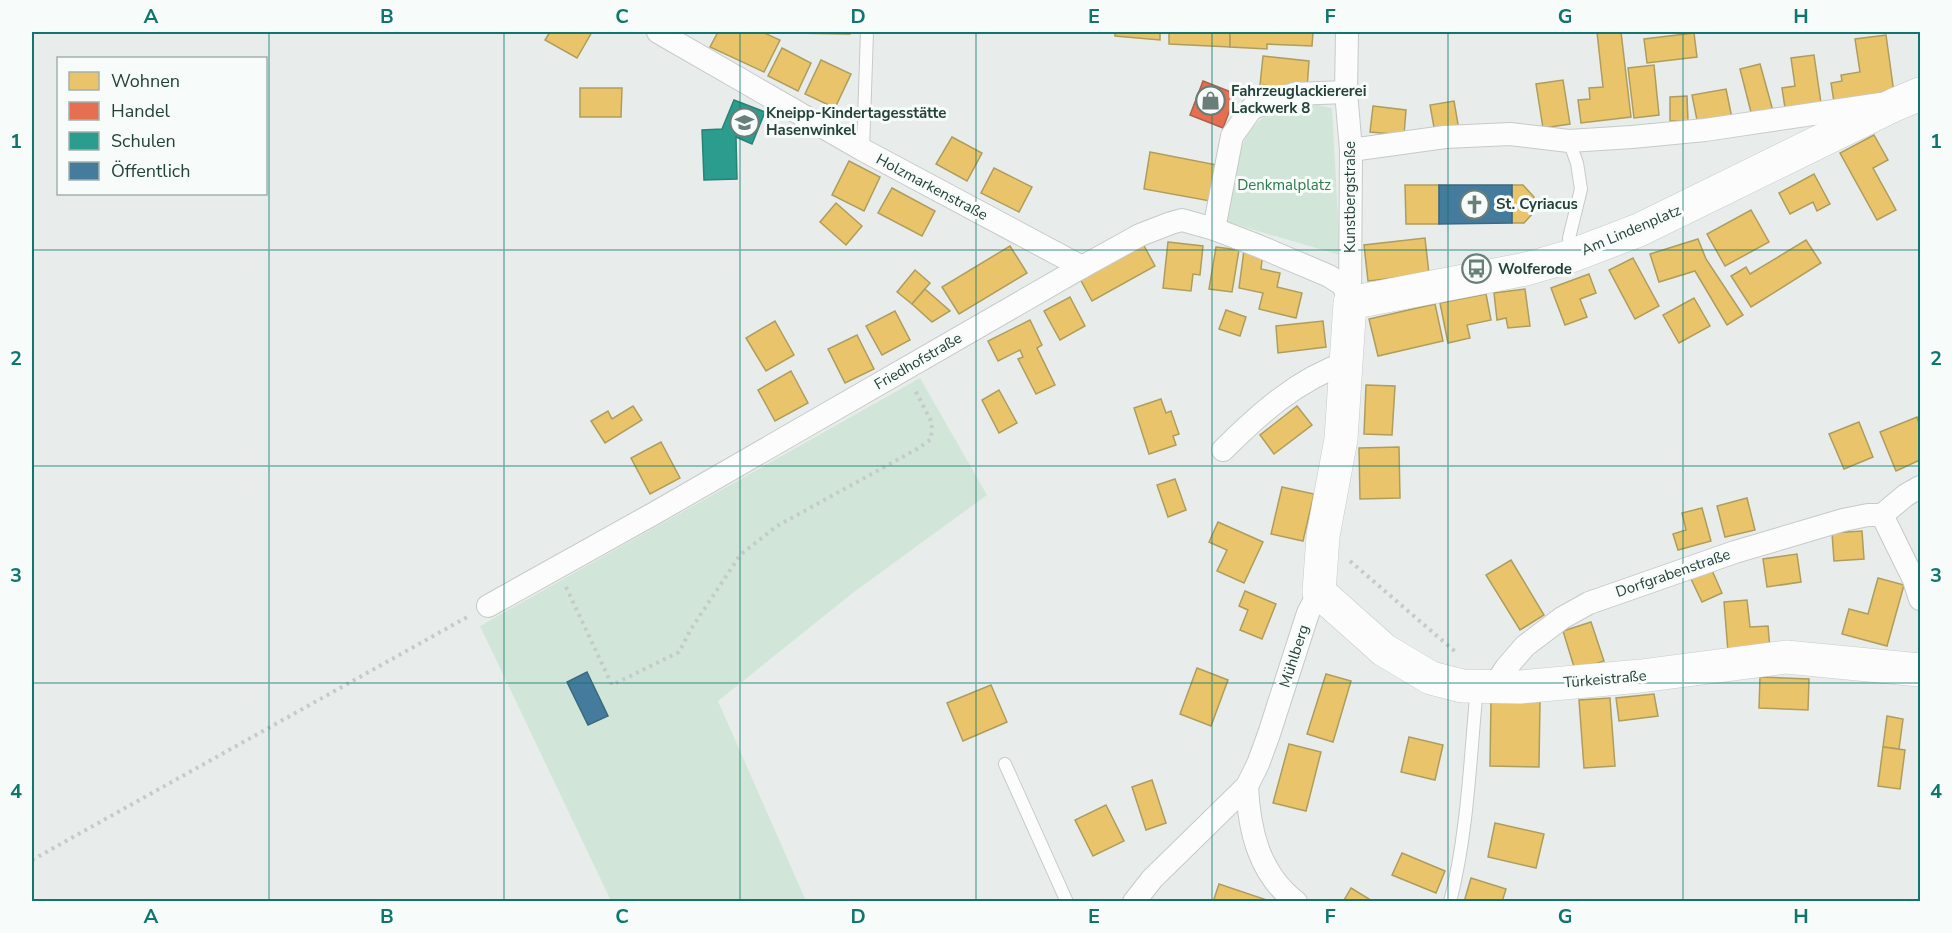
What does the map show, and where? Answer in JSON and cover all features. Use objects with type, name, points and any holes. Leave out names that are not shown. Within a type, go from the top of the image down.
[{"type":"main road","name":"Am Lindenplatz","points":[[1350,303],[1526,269],[1571,256],[1639,230],[1907,100]]},
{"type":"main road","name":"Mühlberg","points":[[1319,592],[1323,536],[1340,453],[1350,303]]},
{"type":"main road","name":"Türkeistraße","points":[[1319,592],[1384,650],[1431,678],[1462,686],[1520,687],[1641,676],[1786,657],[1920,670]]},
{"type":"street","name":"Holzmarkenstraße","points":[[658,32],[863,150],[1082,267]]},
{"type":"street","name":"Kunstbergstraße","points":[[1347,32],[1346,92],[1351,150],[1350,303]]},
{"type":"street","points":[[1214,229],[1232,136],[1252,108],[1294,94],[1346,92]]},
{"type":"street","name":"Am Lindenplatz","points":[[1351,150],[1445,137],[1510,134],[1569,141],[1632,137],[1705,130],[1907,100]]},
{"type":"street","name":"Friedhofstraße","points":[[488,606],[1082,267],[1140,235],[1171,223],[1182,220],[1214,229],[1329,276],[1343,285],[1350,303]]},
{"type":"street","points":[[1223,450],[1256,418],[1308,379],[1346,363]]},
{"type":"street","points":[[1920,487],[1906,495],[1882,515],[1914,580],[1920,598]]},
{"type":"street","name":"Dorfgrabenstraße","points":[[1485,686],[1506,668],[1525,646],[1562,618],[1589,603],[1736,552],[1843,520],[1882,515]]},
{"type":"street","name":"Mühlberg","points":[[1134,902],[1152,879],[1247,786],[1269,734],[1302,629],[1319,592]]},
{"type":"street","points":[[1247,786],[1248,814],[1261,857],[1274,881],[1296,902]]},
{"type":"lane","points":[[863,150],[867,32]]},
{"type":"lane","points":[[1569,141],[1578,163],[1581,189],[1569,237],[1571,256]]},
{"type":"lane","points":[[1450,902],[1456,879],[1485,686]]},
{"type":"lane","points":[[1005,764],[1067,902]]},
{"type":"path","points":[[557,568],[612,685],[679,652],[740,555],[777,526],[931,439],[932,423],[904,369]]},
{"type":"path","points":[[1323,536],[1458,654]]},
{"type":"path","points":[[32,860],[488,606]]},
{"type":"green space","name":"Denkmalplatz","points":[[1308,103],[1332,108],[1340,255],[1227,222],[1235,170],[1246,138],[1255,125],[1268,114],[1285,106]]},
{"type":"green space","points":[[920,378],[987,495],[854,592],[718,701],[806,901],[611,901],[480,626]]},
{"type":"building: Wohnen","points":[[550,32],[592,32],[577,58],[545,40]]},
{"type":"building: Wohnen","points":[[718,32],[762,32],[780,40],[764,72],[710,47]]},
{"type":"building: Wohnen","points":[[850,32],[850,34],[789,33]]},
{"type":"building: Wohnen","points":[[1115,32],[1160,32],[1160,40],[1115,36]]},
{"type":"building: Wohnen","points":[[1169,32],[1230,32],[1230,47],[1169,44]]},
{"type":"building: Wohnen","points":[[1230,32],[1313,32],[1312,46],[1267,44],[1267,49],[1230,47]]},
{"type":"building: Wohnen","points":[[1597,32],[1621,32],[1631,117],[1581,123],[1578,100],[1590,99],[1589,88],[1603,87]]},
{"type":"building: Wohnen","points":[[1694,33],[1697,57],[1647,63],[1644,39]]},
{"type":"building: Wohnen","points":[[1886,35],[1894,93],[1834,102],[1831,83],[1842,81],[1841,75],[1860,72],[1855,39]]},
{"type":"building: Wohnen","points":[[782,48],[811,63],[798,91],[768,76]]},
{"type":"building: Wohnen","points":[[1814,55],[1821,103],[1785,108],[1782,88],[1795,86],[1791,58]]},
{"type":"building: Wohnen","points":[[1263,56],[1309,61],[1307,89],[1260,85]]},
{"type":"building: Wohnen","points":[[821,60],[851,74],[835,108],[805,94]]},
{"type":"building: Wohnen","points":[[1760,64],[1773,111],[1752,116],[1740,69]]},
{"type":"building: Wohnen","points":[[1654,65],[1659,115],[1634,118],[1628,68]]},
{"type":"building: Wohnen","points":[[1563,80],[1570,124],[1543,128],[1536,84]]},
{"type":"building: Wohnen","points":[[580,88],[622,88],[621,117],[580,117]]},
{"type":"building: Wohnen","points":[[1726,89],[1732,118],[1698,125],[1692,95]]},
{"type":"building: Wohnen","points":[[1687,96],[1688,121],[1670,121],[1670,97]]},
{"type":"building: Wohnen","points":[[1454,101],[1459,130],[1435,133],[1430,105]]},
{"type":"building: Wohnen","points":[[1373,106],[1406,110],[1404,135],[1370,132]]},
{"type":"building: Wohnen","points":[[1874,135],[1888,160],[1873,168],[1896,210],[1877,220],[1840,153]]},
{"type":"building: Wohnen","points":[[952,137],[982,153],[967,181],[936,164]]},
{"type":"building: Wohnen","points":[[1150,152],[1217,165],[1210,201],[1144,189]]},
{"type":"building: Wohnen","points":[[849,161],[880,177],[864,211],[832,195]]},
{"type":"building: Wohnen","points":[[994,168],[1032,187],[1019,212],[981,193]]},
{"type":"building: Wohnen","points":[[1814,174],[1830,204],[1817,211],[1813,202],[1790,214],[1779,193]]},
{"type":"building: Wohnen","points":[[1405,185],[1439,185],[1439,224],[1406,224]]},
{"type":"building: Wohnen","points":[[1512,185],[1523,185],[1534,197],[1534,212],[1524,223],[1512,223]]},
{"type":"building: Wohnen","points":[[892,188],[935,211],[922,236],[878,213]]},
{"type":"building: Wohnen","points":[[836,203],[862,226],[846,245],[820,222]]},
{"type":"building: Wohnen","points":[[1751,210],[1769,242],[1725,266],[1707,234]]},
{"type":"building: Wohnen","points":[[1425,238],[1429,274],[1368,281],[1364,245]]},
{"type":"building: Wohnen","points":[[1698,239],[1706,259],[1743,315],[1727,325],[1695,271],[1659,282],[1650,254]]},
{"type":"building: Wohnen","points":[[1806,240],[1821,263],[1751,307],[1731,276],[1746,267],[1750,274]]},
{"type":"building: Wohnen","points":[[1142,242],[1155,266],[1092,301],[1079,277]]},
{"type":"building: Wohnen","points":[[1168,242],[1203,246],[1200,275],[1193,274],[1191,291],[1163,288]]},
{"type":"building: Wohnen","points":[[1010,246],[1027,273],[959,314],[942,287]]},
{"type":"building: Wohnen","points":[[1216,247],[1239,250],[1232,292],[1209,289]]},
{"type":"building: Wohnen","points":[[1244,250],[1263,253],[1261,269],[1280,273],[1277,287],[1302,293],[1296,318],[1259,309],[1263,293],[1239,288]]},
{"type":"building: Wohnen","points":[[1633,258],[1659,306],[1635,319],[1609,270]]},
{"type":"building: Wohnen","points":[[915,270],[930,283],[912,304],[897,292]]},
{"type":"building: Wohnen","points":[[1589,274],[1596,293],[1580,299],[1587,317],[1565,325],[1551,288]]},
{"type":"building: Wohnen","points":[[925,289],[950,311],[932,322],[912,304]]},
{"type":"building: Wohnen","points":[[1525,289],[1530,326],[1508,328],[1506,318],[1497,320],[1494,293]]},
{"type":"building: Wohnen","points":[[1486,294],[1491,320],[1467,325],[1470,338],[1448,343],[1440,303]]},
{"type":"building: Wohnen","points":[[1070,297],[1085,326],[1060,340],[1044,311]]},
{"type":"building: Wohnen","points":[[1694,298],[1710,326],[1679,343],[1663,315]]},
{"type":"building: Wohnen","points":[[1435,304],[1443,341],[1378,356],[1369,319]]},
{"type":"building: Wohnen","points":[[1226,310],[1246,317],[1240,336],[1219,329]]},
{"type":"building: Wohnen","points":[[895,311],[910,340],[882,355],[866,326]]},
{"type":"building: Wohnen","points":[[1030,320],[1042,345],[1037,348],[1055,385],[1036,394],[1018,359],[1023,357],[1020,350],[998,361],[988,341]]},
{"type":"building: Wohnen","points":[[775,321],[794,355],[766,371],[746,338]]},
{"type":"building: Wohnen","points":[[1323,321],[1326,347],[1278,353],[1276,326]]},
{"type":"building: Wohnen","points":[[857,335],[874,369],[845,383],[828,349]]},
{"type":"building: Wohnen","points":[[791,371],[808,403],[775,421],[758,390]]},
{"type":"building: Wohnen","points":[[1366,385],[1395,386],[1392,435],[1364,434]]},
{"type":"building: Wohnen","points":[[999,390],[1017,423],[999,433],[982,400]]},
{"type":"building: Wohnen","points":[[1161,399],[1166,413],[1171,411],[1179,434],[1173,436],[1176,445],[1149,454],[1134,408]]},
{"type":"building: Wohnen","points":[[633,406],[642,420],[605,443],[591,421],[608,411],[612,419]]},
{"type":"building: Wohnen","points":[[1297,406],[1312,425],[1274,454],[1260,435]]},
{"type":"building: Wohnen","points":[[1917,417],[1920,426],[1920,460],[1896,471],[1880,432]]},
{"type":"building: Wohnen","points":[[1859,422],[1873,457],[1844,469],[1829,434]]},
{"type":"building: Wohnen","points":[[661,442],[680,478],[650,494],[631,458]]},
{"type":"building: Wohnen","points":[[1399,447],[1400,498],[1360,499],[1359,448]]},
{"type":"building: Wohnen","points":[[1175,479],[1186,510],[1168,517],[1157,485]]},
{"type":"building: Wohnen","points":[[1282,487],[1314,494],[1303,541],[1271,534]]},
{"type":"building: Wohnen","points":[[1747,498],[1755,530],[1725,537],[1717,506]]},
{"type":"building: Wohnen","points":[[1702,508],[1711,541],[1678,550],[1673,534],[1686,530],[1682,513]]},
{"type":"building: Wohnen","points":[[1218,522],[1263,542],[1244,583],[1217,571],[1227,550],[1209,542]]},
{"type":"building: Wohnen","points":[[1862,531],[1864,559],[1834,561],[1832,533]]},
{"type":"building: Wohnen","points":[[1797,554],[1801,582],[1767,587],[1763,559]]},
{"type":"building: Wohnen","points":[[1511,560],[1544,615],[1520,630],[1486,575]]},
{"type":"building: Wohnen","points":[[1711,568],[1722,593],[1702,602],[1690,577]]},
{"type":"building: Wohnen","points":[[1878,578],[1904,585],[1887,646],[1842,634],[1849,609],[1868,614]]},
{"type":"building: Wohnen","points":[[1245,591],[1276,604],[1262,639],[1240,630],[1248,610],[1239,606]]},
{"type":"building: Wohnen","points":[[1747,600],[1750,627],[1768,626],[1770,649],[1728,652],[1724,602]]},
{"type":"building: Wohnen","points":[[1591,622],[1604,661],[1575,670],[1563,631]]},
{"type":"building: Wohnen","points":[[1197,668],[1228,680],[1211,726],[1180,714]]},
{"type":"building: Wohnen","points":[[1326,674],[1351,681],[1333,742],[1307,734]]},
{"type":"building: Wohnen","points":[[1760,677],[1809,679],[1808,710],[1759,708]]},
{"type":"building: Wohnen","points":[[991,685],[1007,722],[963,741],[947,703]]},
{"type":"building: Wohnen","points":[[1654,694],[1658,716],[1619,721],[1616,698]]},
{"type":"building: Wohnen","points":[[1610,698],[1615,766],[1584,768],[1579,700]]},
{"type":"building: Wohnen","points":[[1491,699],[1540,700],[1539,767],[1490,766]]},
{"type":"building: Wohnen","points":[[1887,716],[1903,719],[1899,749],[1883,747]]},
{"type":"building: Wohnen","points":[[1409,737],[1443,745],[1435,780],[1401,772]]},
{"type":"building: Wohnen","points":[[1289,744],[1321,752],[1306,811],[1273,803]]},
{"type":"building: Wohnen","points":[[1883,747],[1905,750],[1900,789],[1878,786]]},
{"type":"building: Wohnen","points":[[1152,780],[1166,823],[1146,830],[1132,787]]},
{"type":"building: Wohnen","points":[[1106,805],[1124,841],[1093,856],[1075,820]]},
{"type":"building: Wohnen","points":[[1495,823],[1544,834],[1536,868],[1488,857]]},
{"type":"building: Wohnen","points":[[1402,853],[1445,871],[1436,893],[1392,875]]},
{"type":"building: Wohnen","points":[[1471,878],[1506,889],[1502,902],[1464,902]]},
{"type":"building: Wohnen","points":[[1219,884],[1273,902],[1213,902]]},
{"type":"building: Wohnen","points":[[1351,888],[1374,902],[1343,902]]},
{"type":"building: Handel","points":[[1203,81],[1236,94],[1223,128],[1190,115]]},
{"type":"building: Schulen","points":[[734,100],[765,112],[752,144],[736,137],[737,179],[704,180],[702,130],[722,129]]},
{"type":"building: Öffentlich","name":"St. Cyriacus","points":[[1439,185],[1512,185],[1512,223],[1439,224]]},
{"type":"building: Öffentlich","points":[[587,672],[608,716],[588,725],[567,682]]},
{"type":"place","name":"Fahrzeuglackiererei Lackwerk 8","points":[[1210,100]]},
{"type":"place","name":"Kneipp-Kindertagesstätte Hasenwinkel","points":[[745,122]]},
{"type":"place","name":"St. Cyriacus","points":[[1475,204]]},
{"type":"place","name":"Wolferode","points":[[1477,269]]}]
